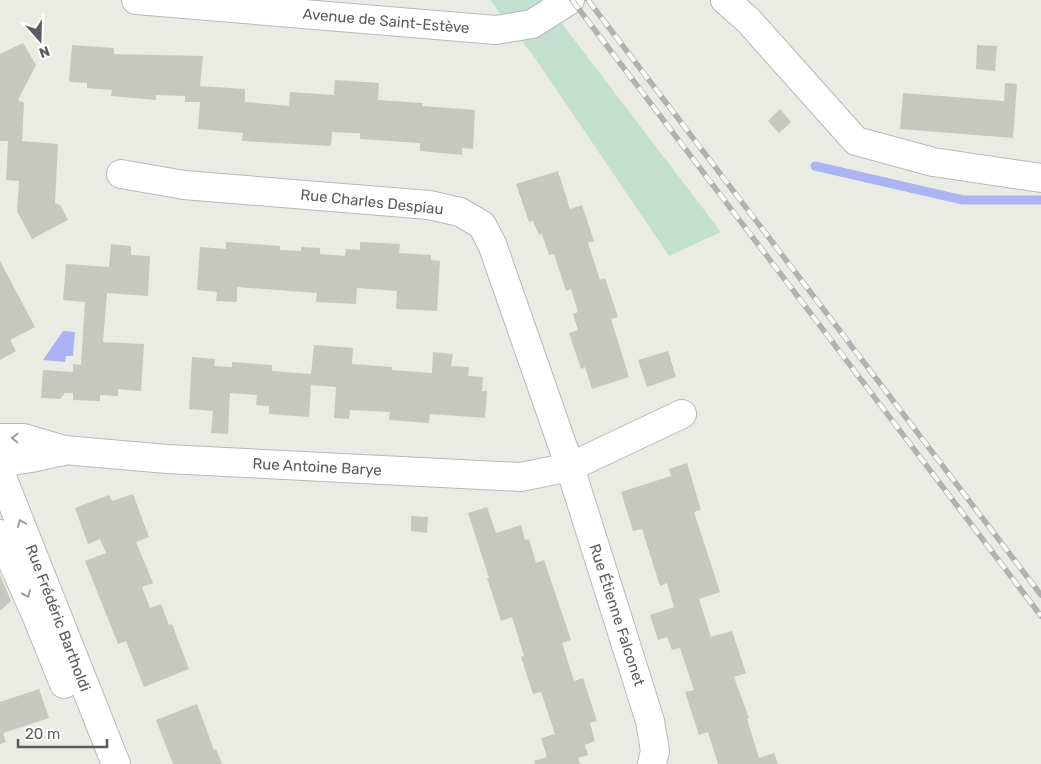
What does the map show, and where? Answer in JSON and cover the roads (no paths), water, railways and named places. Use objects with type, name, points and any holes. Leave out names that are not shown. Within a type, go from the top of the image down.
[{"type":"street","name":"Avenue de Saint-Estève","points":[[136,0],[496,30],[532,24],[570,0]]},
{"type":"street","points":[[724,0],[748,20],[856,141],[933,162],[1041,178]]},
{"type":"street","name":"Rue Charles Despiau","points":[[120,174],[184,185],[429,205],[460,212],[482,225],[492,244],[570,467]]},
{"type":"street","name":"Rue Antoine Barye","points":[[0,438],[23,438],[64,450],[167,458],[521,478],[570,467],[682,414]]},
{"type":"street","name":"Rue Antoine Barye","points":[[0,463],[64,450]]},
{"type":"street","name":"Rue Étienne Falconet","points":[[570,467],[650,721],[655,751],[652,764]]},
{"type":"street","name":"Rue Frédéric Bartholdi","points":[[0,472],[116,764]]},
{"type":"street","name":"Rue Frédéric Bartholdi","points":[[0,534],[37,617],[96,764]]},
{"type":"water","points":[[63,331],[75,332],[73,356],[66,356],[65,362],[43,360]]},
{"type":"waterway","points":[[815,166],[963,200],[1041,200]]},
{"type":"railway","points":[[572,0],[1041,616]]},
{"type":"railway","points":[[588,0],[1041,595]]}]
